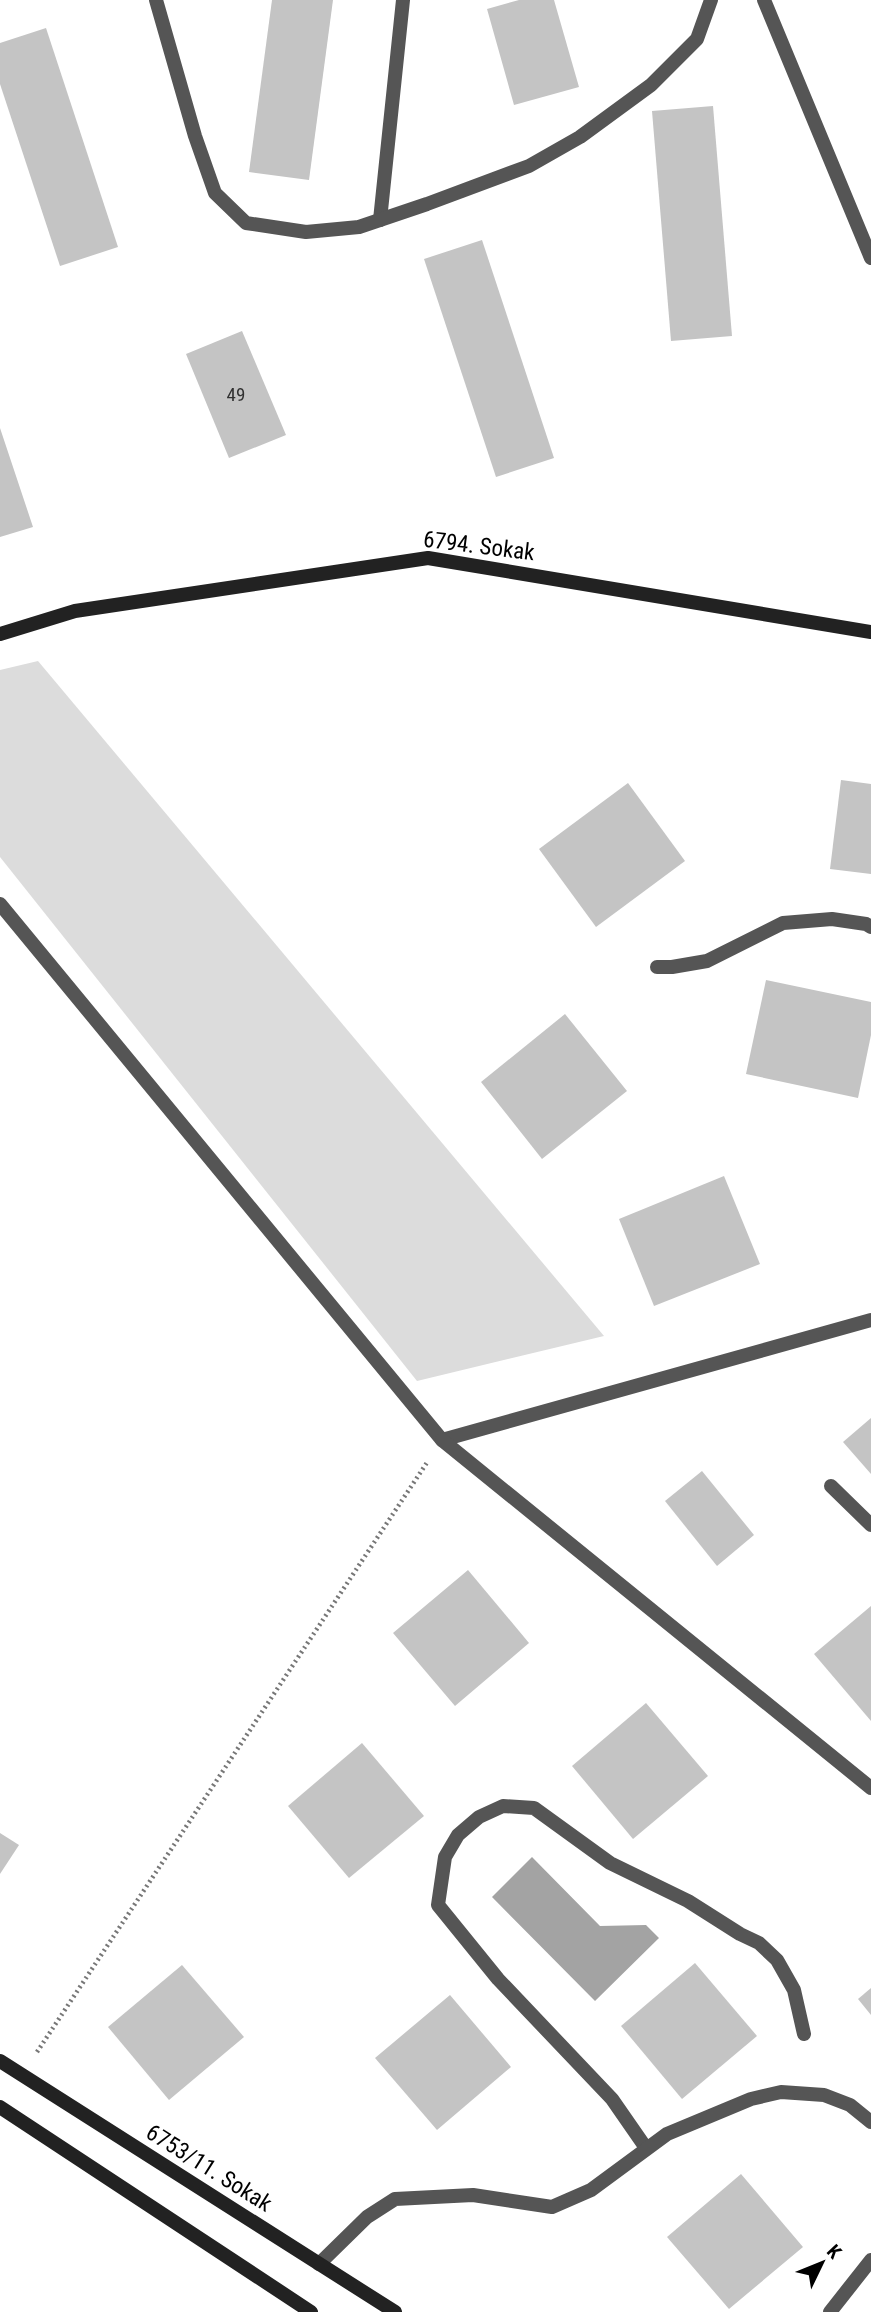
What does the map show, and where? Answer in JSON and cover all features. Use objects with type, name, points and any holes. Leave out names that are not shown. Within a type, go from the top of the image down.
[{"type":"street","points":[[156,0],[195,136],[215,193],[246,223],[306,232],[359,227],[380,220],[528,166],[580,137],[651,85],[697,39],[711,0]]},
{"type":"street","points":[[380,220],[403,0]]},
{"type":"street","points":[[764,0],[871,258]]},
{"type":"street","name":"6794. Sokak","points":[[0,634],[75,611],[428,558],[871,632]]},
{"type":"street","points":[[0,904],[442,1440],[871,1788]]},
{"type":"street","points":[[657,967],[707,961],[783,923],[832,919],[871,927]]},
{"type":"street","points":[[442,1440],[871,1320]]},
{"type":"street","points":[[831,1486],[871,1525]]},
{"type":"street","points":[[646,2148],[612,2099],[498,1979],[438,1905],[445,1857],[458,1835],[479,1817],[503,1807],[534,1808],[618,1869],[688,1901],[759,1943],[777,1960],[794,1990],[804,2034]]},
{"type":"street","name":"6753/11. Sokak","points":[[0,2061],[21,2077],[395,2312]]},
{"type":"street","points":[[319,2264],[368,2217],[395,2199],[473,2195],[552,2207],[591,2190],[667,2134],[751,2099],[781,2092],[824,2095],[850,2105],[871,2122]]},
{"type":"street","points":[[0,2107],[311,2312]]},
{"type":"street","points":[[830,2312],[871,2260]]},
{"type":"path","points":[[21,2077],[442,1440]]},
{"type":"shaded area","points":[[38,661],[604,1336],[417,1381],[0,857],[0,670]]},
{"type":"shaded area","points":[[532,1857],[600,1926],[646,1925],[659,1938],[595,2001],[492,1897]]},
{"type":"building","points":[[272,0],[333,0],[309,180],[249,172]]},
{"type":"building","points":[[519,0],[554,0],[579,87],[514,105],[487,9]]},
{"type":"building","points":[[46,28],[118,247],[60,266],[0,84],[0,43]]},
{"type":"building","points":[[713,106],[732,336],[671,341],[652,111]]},
{"type":"building","points":[[482,240],[554,458],[496,477],[424,259]]},
{"type":"building","points":[[242,331],[286,435],[229,458],[186,354]]},
{"type":"building","points":[[0,428],[33,527],[0,537]]},
{"type":"building","points":[[841,780],[871,784],[871,874],[830,869]]},
{"type":"building","points":[[628,783],[685,861],[596,927],[539,849]]},
{"type":"building","points":[[766,980],[871,1002],[871,1035],[858,1098],[746,1074]]},
{"type":"building","points":[[565,1014],[627,1091],[542,1159],[481,1082]]},
{"type":"building","points":[[724,1176],[760,1264],[654,1306],[619,1219]]},
{"type":"building","points":[[871,1418],[871,1474],[843,1442]]},
{"type":"building","points":[[702,1471],[754,1535],[717,1566],[665,1501]]},
{"type":"building","points":[[468,1570],[529,1643],[455,1706],[393,1633]]},
{"type":"building","points":[[871,1606],[871,1721],[814,1654]]},
{"type":"building","points":[[646,1703],[708,1776],[633,1839],[572,1766]]},
{"type":"building","points":[[362,1743],[424,1816],[349,1878],[288,1806]]},
{"type":"building","points":[[0,1833],[19,1845],[0,1874]]},
{"type":"building","points":[[695,1963],[757,2036],[682,2099],[621,2026]]},
{"type":"building","points":[[182,1965],[244,2037],[169,2100],[108,2027]]},
{"type":"building","points":[[871,1988],[871,2015],[858,1999]]},
{"type":"building","points":[[450,1995],[511,2067],[437,2130],[375,2058]]},
{"type":"building","points":[[741,2174],[803,2247],[729,2309],[667,2237]]}]
